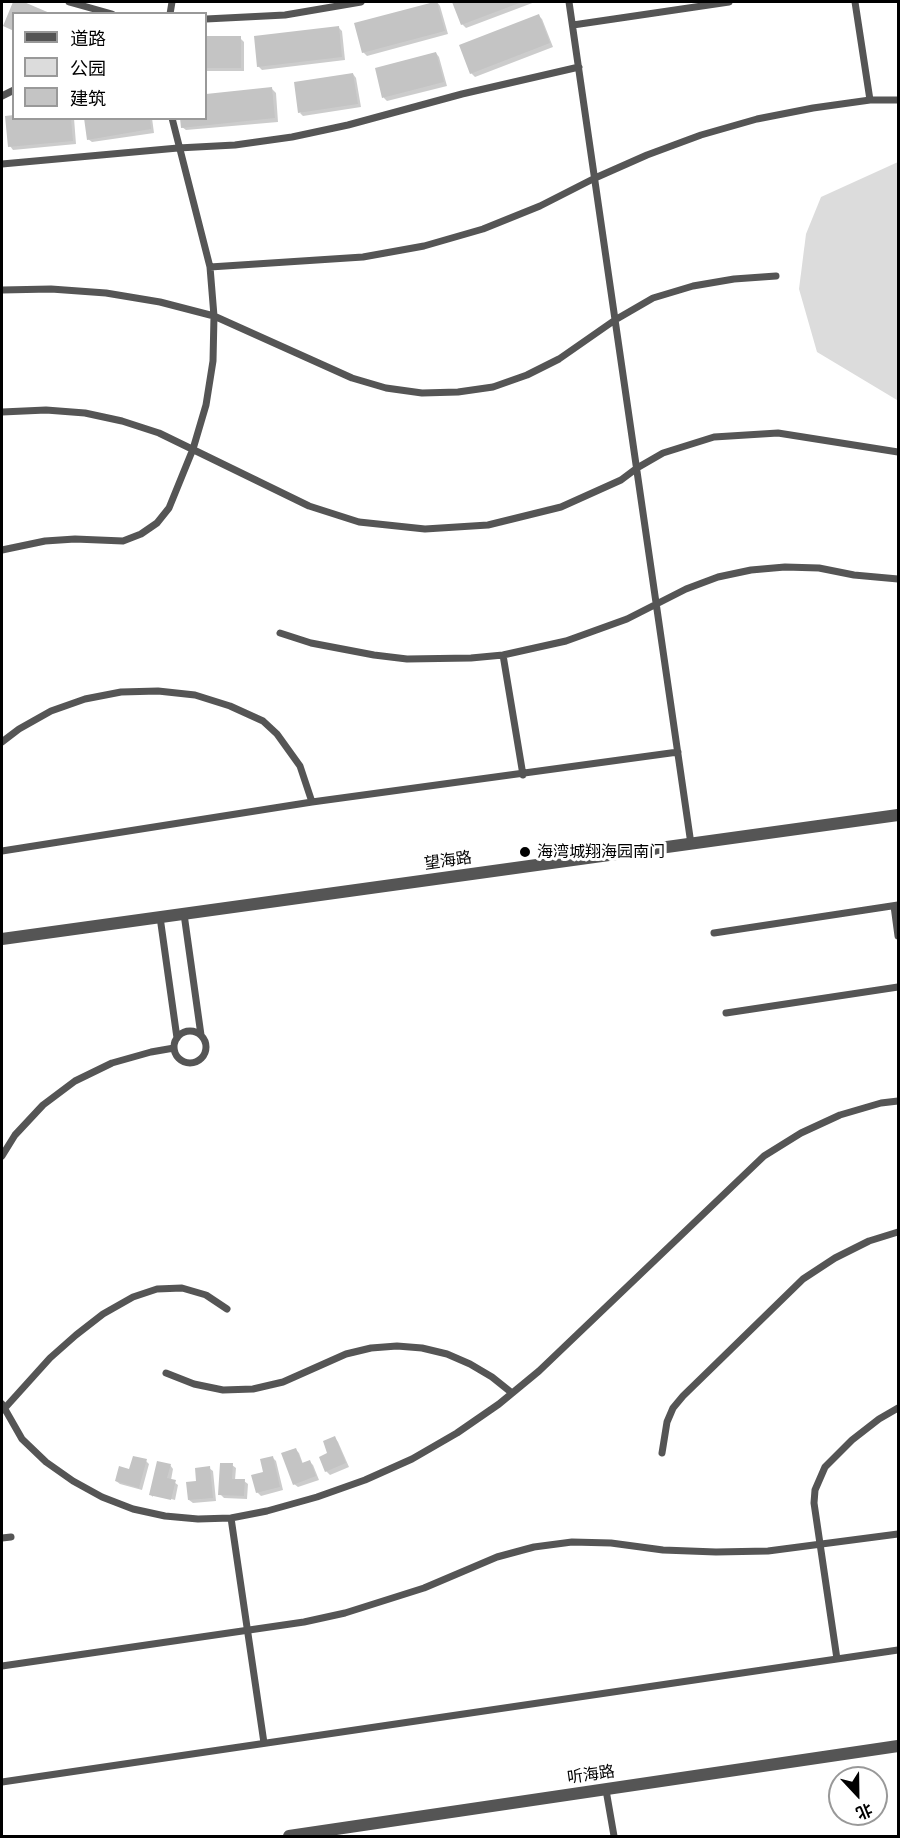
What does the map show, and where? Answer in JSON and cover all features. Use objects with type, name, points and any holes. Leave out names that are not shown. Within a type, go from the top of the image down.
[{"type":"street","name":"望海路","points":[[2,939],[898,815]]},
{"type":"street","name":"听海路","points":[[289,1836],[898,1746]]},
{"type":"lane","points":[[69,2],[105,12]]},
{"type":"lane","points":[[207,19],[285,15],[361,2]]},
{"type":"lane","points":[[569,2],[691,844]]},
{"type":"lane","points":[[573,25],[729,2]]},
{"type":"lane","points":[[855,2],[870,100]]},
{"type":"lane","points":[[2,164],[235,145],[292,137],[348,125],[462,94],[579,68]]},
{"type":"lane","points":[[210,267],[363,257],[424,246],[483,229],[540,206],[647,154],[735,126],[813,108],[870,100],[898,100]]},
{"type":"lane","points":[[2,550],[45,541],[75,539],[123,541],[141,534],[157,523],[169,508],[194,448],[213,361],[214,316],[210,267],[172,120]]},
{"type":"lane","points":[[2,290],[51,289],[106,293],[160,302],[214,316],[352,378],[386,388],[422,393],[458,392],[527,375],[559,359],[615,320],[653,298],[693,286],[734,279],[776,276]]},
{"type":"lane","points":[[2,412],[46,410],[85,413],[141,427],[194,448],[309,506],[359,522],[424,530],[488,525],[561,507],[621,480],[663,453],[714,437],[778,433],[898,452]]},
{"type":"lane","points":[[280,633],[343,650],[385,657],[439,659],[503,655],[546,646],[597,631],[697,585],[718,577],[751,570],[785,567],[819,568],[854,575],[898,579]]},
{"type":"lane","points":[[503,655],[523,775]]},
{"type":"lane","points":[[2,742],[19,729],[51,711],[86,699],[122,692],[158,691],[195,695],[230,706],[263,721],[277,734],[300,766],[312,802]]},
{"type":"lane","points":[[2,851],[312,802],[523,775],[678,752]]},
{"type":"lane","points":[[714,933],[896,905],[898,936]]},
{"type":"lane","points":[[160,917],[177,1038],[174,1048],[178,1058],[187,1064],[197,1062],[207,1049],[201,1035],[184,914]]},
{"type":"lane","points":[[726,1013],[898,987]]},
{"type":"lane","points":[[177,1038],[185,1032],[196,1032],[201,1035]]},
{"type":"lane","points":[[2,1156],[15,1135],[43,1105],[75,1081],[112,1063],[174,1048]]},
{"type":"lane","points":[[227,1309],[206,1295],[182,1288],[157,1289],[133,1296],[104,1314],[58,1350],[2,1408],[22,1439],[46,1462],[73,1481],[102,1497],[133,1509],[165,1516],[198,1519],[231,1518],[317,1497],[365,1480],[412,1459],[457,1433],[512,1393],[539,1371],[764,1156],[801,1133],[840,1115],[881,1103],[898,1101]]},
{"type":"lane","points":[[662,1453],[667,1422],[673,1408],[803,1279],[834,1258],[869,1241],[898,1232]]},
{"type":"lane","points":[[166,1373],[194,1384],[223,1390],[253,1389],[283,1382],[346,1354],[371,1348],[422,1348],[455,1358],[492,1377],[512,1393]]},
{"type":"lane","points":[[837,1659],[814,1503],[817,1484],[825,1467],[852,1440],[879,1419],[898,1408]]},
{"type":"lane","points":[[231,1518],[264,1743]]},
{"type":"lane","points":[[2,1666],[304,1622],[384,1602],[497,1557],[534,1547],[572,1542],[611,1543],[663,1550],[768,1551],[898,1534]]},
{"type":"lane","points":[[2,1538],[11,1537]]},
{"type":"lane","points":[[2,1782],[898,1650]]},
{"type":"lane","points":[[606,1790],[614,1836]]},
{"type":"green space","points":[[898,162],[897,400],[817,352],[799,289],[806,234],[821,197]]},
{"type":"building","points":[[13,2],[24,2],[47,12],[12,12],[12,30],[3,26]]},
{"type":"building","points":[[437,2],[445,31],[362,53],[354,23]]},
{"type":"building","points":[[452,2],[522,2],[461,25]]},
{"type":"building","points":[[539,14],[550,43],[470,74],[459,45]]},
{"type":"building","points":[[339,26],[342,57],[257,67],[254,36]]},
{"type":"building","points":[[207,36],[241,36],[241,68],[207,68]]},
{"type":"building","points":[[436,52],[444,82],[382,98],[375,68]]},
{"type":"building","points":[[353,73],[358,104],[298,113],[294,82]]},
{"type":"building","points":[[272,87],[275,118],[181,128],[180,120],[207,120],[207,94]]},
{"type":"building","points":[[12,115],[12,120],[71,120],[73,141],[8,147],[5,116]]},
{"type":"building","points":[[84,120],[150,120],[151,129],[87,140]]},
{"type":"building","points":[[335,1436],[346,1463],[325,1472],[319,1457],[327,1453],[323,1441]]},
{"type":"building","points":[[296,1448],[302,1463],[310,1460],[316,1476],[293,1485],[281,1453]]},
{"type":"building","points":[[133,1456],[147,1459],[139,1488],[115,1481],[119,1466],[129,1469]]},
{"type":"building","points":[[273,1456],[280,1487],[256,1493],[251,1475],[263,1472],[260,1459]]},
{"type":"building","points":[[157,1461],[171,1464],[167,1478],[176,1480],[171,1500],[149,1495]]},
{"type":"building","points":[[220,1463],[233,1463],[232,1479],[245,1479],[244,1496],[218,1495]]},
{"type":"building","points":[[210,1466],[213,1498],[188,1500],[186,1482],[196,1481],[195,1468]]},
{"type":"place","name":"海湾城翔海园南门","points":[[525,852]]}]
